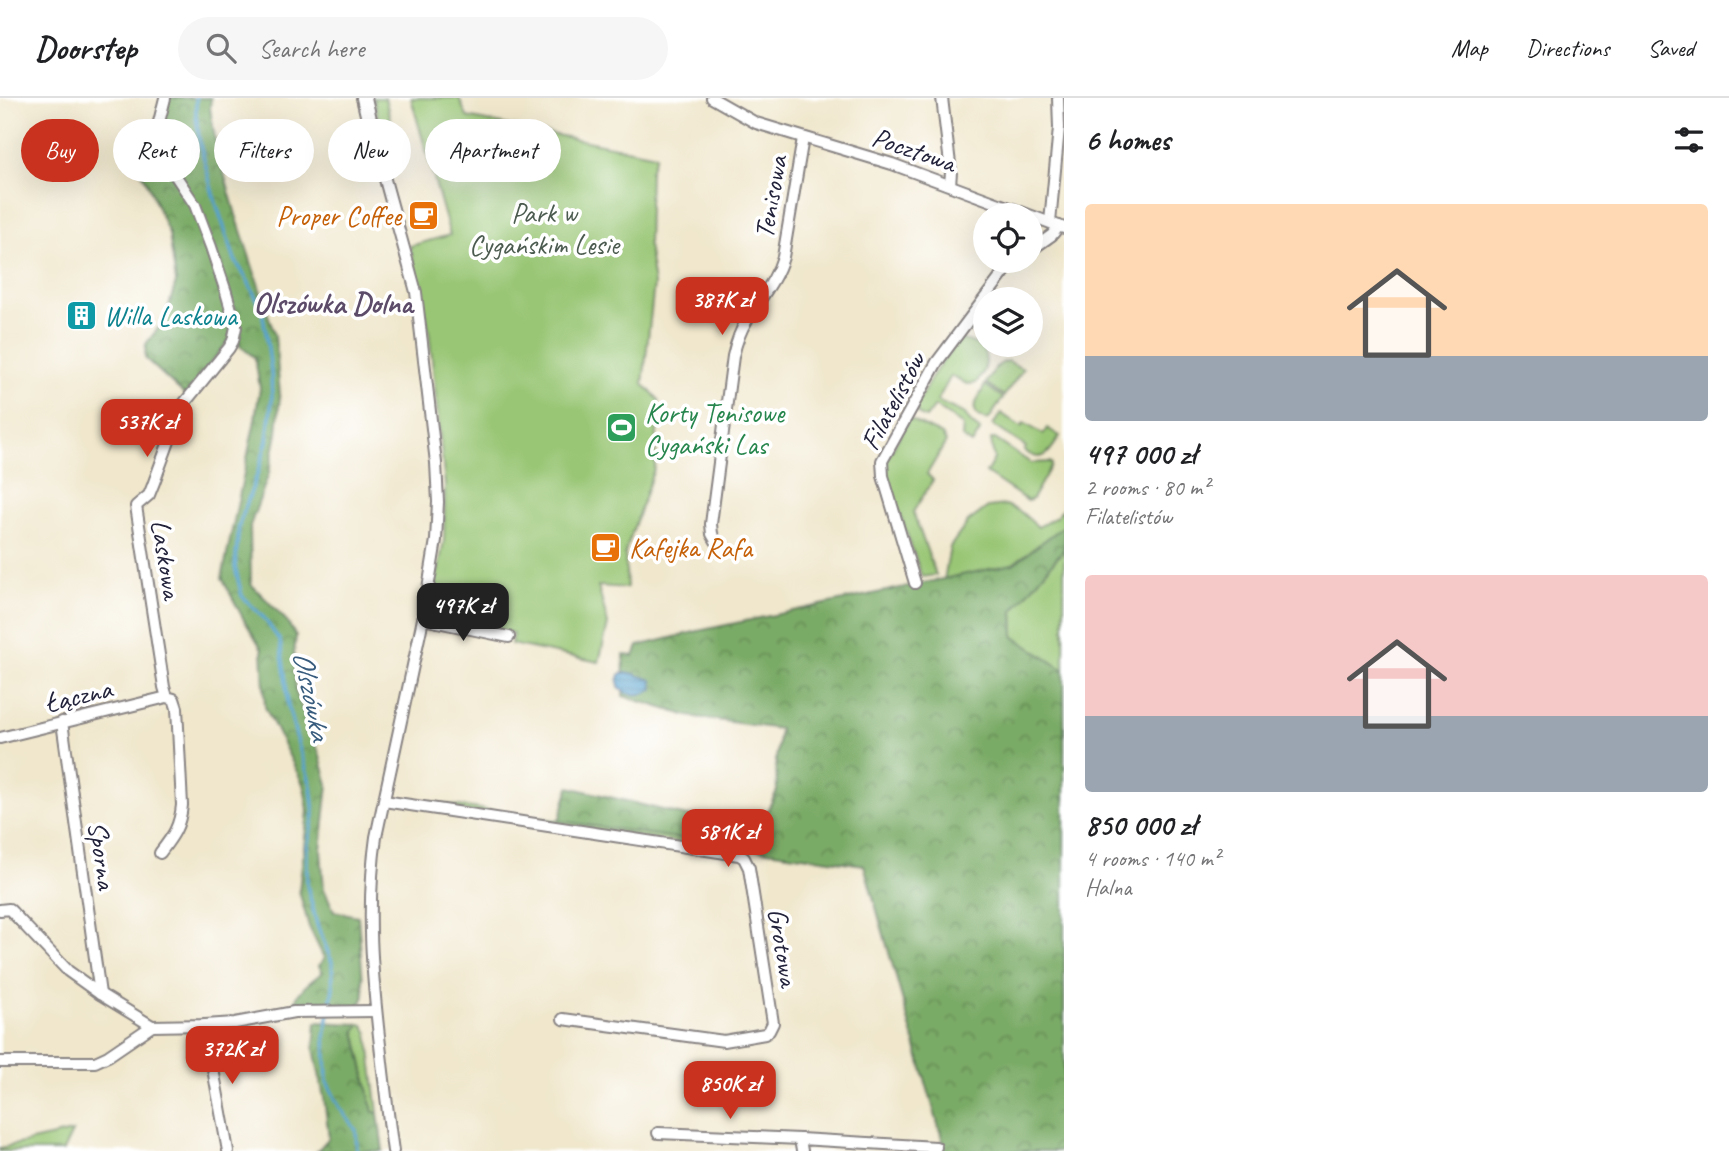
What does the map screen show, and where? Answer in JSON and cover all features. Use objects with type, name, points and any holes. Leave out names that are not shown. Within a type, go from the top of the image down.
[{"type":"street","name":"Laskowa","points":[[160,853],[178,827],[181,805],[176,703],[174,699],[167,697],[164,687],[136,506],[149,495],[182,406],[229,348],[236,327],[219,268],[195,205],[156,146],[155,138],[165,98]]},
{"type":"street","points":[[364,98],[369,119]]},
{"type":"street","name":"Pocztowa","points":[[712,98],[756,123],[892,163],[1058,225]]},
{"type":"street","points":[[942,98],[950,185]]},
{"type":"street","points":[[1043,241],[1052,235],[1058,225],[1058,98]]},
{"type":"street","name":"Tenisowa","points":[[716,541],[711,524],[733,356],[747,320],[780,268],[803,138]]},
{"type":"street","points":[[386,182],[416,292],[439,502],[436,540],[423,619],[372,864],[371,951],[393,1151]]},
{"type":"street","name":"Filatelistów","points":[[915,583],[883,476],[882,461],[937,362],[1004,273]]},
{"type":"street","points":[[423,619],[509,637]]},
{"type":"street","name":"Łączna","points":[[0,738],[167,697]]},
{"type":"street","name":"Sporna","points":[[62,722],[100,994]]},
{"type":"street","name":"Grotowa","points":[[384,801],[739,855],[744,858],[749,868],[773,1023],[769,1031],[760,1036],[714,1041],[563,1019]]},
{"type":"street","points":[[0,909],[9,909],[68,971],[152,1026],[250,1021],[284,1013],[376,1011]]},
{"type":"street","points":[[205,1025],[228,1151]]},
{"type":"street","points":[[0,1062],[94,1062],[108,1056],[152,1026]]},
{"type":"street","points":[[658,1133],[801,1145],[936,1147]]},
{"type":"green space","points":[[168,98],[211,98],[214,182],[227,182],[275,336],[280,395],[277,433],[269,473],[250,526],[251,584],[285,619],[296,636],[296,693],[328,784],[321,850],[324,889],[334,911],[358,916],[364,996],[356,1006],[295,1003],[302,990],[323,972],[319,966],[324,958],[309,927],[299,891],[308,811],[304,786],[265,707],[262,649],[222,578],[260,388],[255,358],[238,344],[240,332],[229,290],[179,182],[200,182],[200,119],[163,119]]},
{"type":"green space","points":[[373,98],[385,98],[390,119],[378,119]]},
{"type":"green space","name":"Park w Cygańskim Lesie","points":[[411,98],[459,98],[467,117],[477,119],[425,119],[425,147]]},
{"type":"green space","name":"Park w Cygańskim Lesie","points":[[561,136],[656,155],[650,171],[648,245],[654,284],[643,384],[659,400],[655,466],[625,553],[627,588],[598,586],[608,624],[599,662],[511,644],[513,633],[475,626],[432,613],[431,606],[444,541],[445,485],[429,331],[410,246],[450,235],[435,182],[561,182]]},
{"type":"green space","points":[[147,182],[176,182],[193,207],[230,322],[230,339],[185,395],[145,358],[146,344],[165,319],[176,282],[169,234]]},
{"type":"green space","points":[[958,341],[973,343],[973,357],[985,357],[984,369],[976,383],[967,384],[951,376],[937,401],[965,414],[980,430],[972,444],[962,437],[963,425],[935,406],[926,418],[919,415],[915,408],[932,376]]},
{"type":"green space","points":[[1008,361],[1023,369],[1004,396],[986,383],[997,366]]},
{"type":"green space","points":[[985,385],[1003,398],[989,419],[985,420],[977,415],[974,407]]},
{"type":"green space","points":[[1001,413],[1021,427],[1024,423],[1043,434],[1047,428],[1060,436],[1046,455],[1031,455],[1024,451],[1026,447],[993,425]]},
{"type":"green space","points":[[909,419],[942,435],[946,442],[927,474],[933,480],[913,512],[936,575],[922,577],[885,471],[887,459]]},
{"type":"green space","points":[[991,439],[1031,463],[1052,464],[1032,499],[1028,501],[986,473],[994,459]]},
{"type":"green space","points":[[1006,505],[1021,512],[1038,527],[1056,517],[1064,508],[1064,526],[1013,564],[944,580],[950,547],[968,522],[988,507]]},
{"type":"green space","points":[[1064,526],[1064,549],[1013,611],[1014,637],[1064,670],[1064,1151],[944,1151],[864,865],[559,821],[569,787],[687,816],[765,815],[777,791],[776,759],[780,729],[688,716],[623,696],[624,655],[634,656],[638,646],[1013,564]]},
{"type":"green space","points":[[1064,549],[1064,670],[1014,637],[1013,611]]},
{"type":"green space","points":[[431,802],[734,846],[731,850],[436,807]]},
{"type":"green space","points":[[316,1022],[358,1024],[359,1027],[355,1031],[373,1112],[378,1113],[383,1151],[317,1151],[329,1138],[314,1049]]},
{"type":"green space","points":[[358,1024],[363,1025],[368,1033],[378,1113],[373,1113],[355,1030],[359,1027]]},
{"type":"green space","points":[[72,1132],[63,1151],[0,1151],[0,1148]]},
{"type":"water","points":[[621,673],[631,673],[652,680],[653,689],[641,694],[623,691],[618,681]]},
{"type":"waterway","name":"Olszówka","points":[[196,98],[200,144],[213,194],[235,260],[262,311],[266,333],[272,399],[267,441],[239,525],[235,567],[242,596],[264,618],[280,641],[288,705],[311,785],[314,815],[307,848],[307,885],[317,925],[332,962],[333,988],[325,1036],[327,1082],[340,1108],[356,1130],[357,1151]]},
{"type":"place","name":"Proper Coffee","points":[[424,215]]},
{"type":"place","name":"Willa Laskowa","points":[[81,315]]},
{"type":"place","name":"Korty Tenisowe Cygański Las","points":[[622,428]]},
{"type":"place","name":"Kafejka Rafa","points":[[606,547]]},
{"type":"district","name":"Olszówka Dolna","points":[[333,303]]}]
